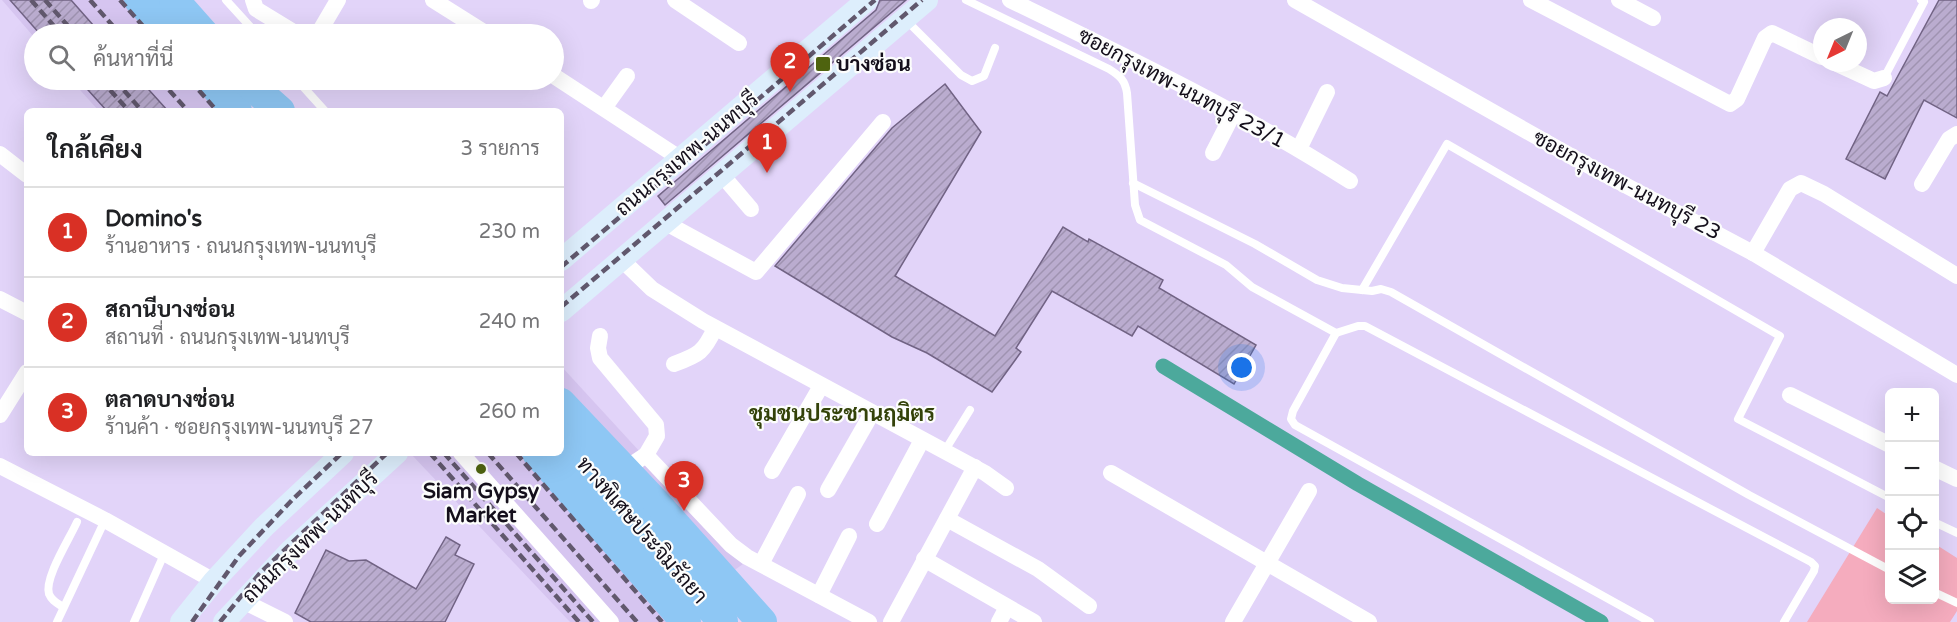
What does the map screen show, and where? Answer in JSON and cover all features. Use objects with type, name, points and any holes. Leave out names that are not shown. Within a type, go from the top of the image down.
[{"type":"highway","points":[[140,0],[161,24]]},
{"type":"highway","points":[[174,0],[195,24]]},
{"type":"highway","points":[[218,90],[234,108]]},
{"type":"highway","points":[[253,90],[269,108]]},
{"type":"highway","points":[[256,90],[277,108]]},
{"type":"highway","points":[[564,406],[654,501],[762,622]]},
{"type":"highway","name":"ทางพิเศษประจิมรัถยา","points":[[564,442],[723,622]]},
{"type":"highway","name":"ทางพิเศษประจิมรัถยา","points":[[540,456],[686,622]]},
{"type":"main road","points":[[187,0],[209,24]]},
{"type":"main road","name":"ถนนกรุงเทพ-นนทบุรี","points":[[564,257],[867,0]]},
{"type":"main road","name":"ถนนกรุงเทพ-นนทบุรี","points":[[564,308],[927,0]]},
{"type":"main road","points":[[771,83],[795,113]]},
{"type":"main road","points":[[267,90],[284,108]]},
{"type":"main road","points":[[564,443],[597,486],[717,622]]},
{"type":"main road","name":"ถนนกรุงเทพ-นนทบุรี","points":[[181,622],[214,581],[264,527],[340,456]]},
{"type":"main road","name":"ถนนกรุงเทพ-นนทบุรี","points":[[224,622],[291,550],[395,456]]},
{"type":"street","points":[[253,0],[256,9],[281,24]]},
{"type":"street","points":[[324,24],[338,0]]},
{"type":"street","points":[[675,0],[739,43]]},
{"type":"street","name":"ซอยกรุงเทพ-นนทบุรี 23/1","points":[[1011,0],[1127,57],[1299,149],[1350,181]]},
{"type":"street","name":"ซอยกรุงเทพ-นนทบุรี 23","points":[[1294,0],[1576,159],[1753,253],[1957,375]]},
{"type":"street","points":[[1531,0],[1730,104],[1737,99],[1765,38],[1772,33],[1813,53]]},
{"type":"street","points":[[1619,0],[1653,18]]},
{"type":"street","points":[[437,1],[472,24]]},
{"type":"street","points":[[1854,72],[1874,81],[1884,78]]},
{"type":"street","points":[[604,108],[627,76]]},
{"type":"street","points":[[564,82],[681,159]]},
{"type":"street","points":[[1299,149],[1327,92]]},
{"type":"street","points":[[1213,153],[1233,114]]},
{"type":"street","points":[[666,223],[756,272],[883,122]]},
{"type":"street","points":[[1922,184],[1949,139],[1957,134]]},
{"type":"street","points":[[0,154],[24,174]]},
{"type":"street","points":[[722,175],[751,209]]},
{"type":"street","points":[[1753,253],[1790,189],[1801,183],[1957,276]]},
{"type":"street","points":[[622,260],[652,289],[715,328],[998,480],[1006,488]]},
{"type":"street","points":[[0,299],[24,311]]},
{"type":"street","points":[[674,364],[701,353],[715,328]]},
{"type":"street","points":[[597,486],[646,455],[657,436],[656,425],[600,358],[598,348],[600,336]]},
{"type":"street","points":[[0,415],[24,377]]},
{"type":"street","points":[[772,471],[822,386]]},
{"type":"street","points":[[1790,395],[1885,442]]},
{"type":"street","points":[[828,490],[873,413]]},
{"type":"street","points":[[877,524],[922,440]]},
{"type":"street","points":[[646,455],[731,545],[761,564],[869,622]]},
{"type":"street","points":[[463,456],[610,622]]},
{"type":"street","points":[[0,466],[165,552],[214,581]]},
{"type":"street","points":[[891,622],[975,468]]},
{"type":"street","points":[[1939,470],[1957,479]]},
{"type":"street","points":[[1111,473],[1268,563],[1347,616],[1369,622]]},
{"type":"street","points":[[1233,622],[1309,491]]},
{"type":"street","points":[[761,564],[798,494]]},
{"type":"street","points":[[946,519],[1038,569],[1089,606]]},
{"type":"street","points":[[819,595],[849,536]]},
{"type":"street","points":[[924,559],[1003,615],[1034,622]]},
{"type":"street","points":[[243,601],[285,622]]},
{"type":"lane","points":[[226,0],[248,24]]},
{"type":"lane","points":[[966,0],[1109,69],[1123,78],[1127,93],[1136,214],[1140,220],[1226,265],[1252,287],[1336,333]]},
{"type":"lane","points":[[1884,78],[1924,2],[1921,0]]},
{"type":"lane","points":[[905,19],[961,75],[972,81],[984,76],[995,48]]},
{"type":"lane","points":[[306,90],[322,108]]},
{"type":"lane","points":[[1362,290],[1448,144],[1780,336],[1738,419],[1886,496]]},
{"type":"lane","points":[[1133,183],[1255,244],[1317,280],[1342,288],[1372,291],[1381,289],[1390,292],[1749,495],[1885,567]]},
{"type":"lane","points":[[1650,622],[1295,425],[1291,419],[1293,411],[1336,333],[1358,326],[1368,327],[1811,562],[1815,566],[1814,571],[1784,622]]},
{"type":"lane","points":[[944,452],[970,410]]},
{"type":"lane","points":[[57,622],[105,520]]},
{"type":"lane","points":[[63,607],[52,600],[48,586],[77,522]]},
{"type":"lane","points":[[1939,524],[1957,534]]},
{"type":"lane","points":[[134,622],[165,552]]},
{"type":"lane","points":[[1939,594],[1957,603]]},
{"type":"shaded area","points":[[2,0],[131,0],[152,24],[24,24]]},
{"type":"shaded area","points":[[80,90],[210,90],[226,108],[96,108]]},
{"type":"shaded area","points":[[564,369],[743,564],[729,574],[564,394]]},
{"type":"shaded area","points":[[413,456],[532,456],[677,622],[570,622]]},
{"type":"shaded area","points":[[1877,508],[1885,513],[1885,604],[1939,604],[1939,547],[1957,558],[1957,611],[1950,622],[1807,622]]},
{"type":"building","points":[[10,0],[71,0],[92,24],[31,24]]},
{"type":"building","points":[[880,0],[906,0],[665,205],[658,196],[876,10]]},
{"type":"building","points":[[1939,0],[1957,0],[1957,118],[1924,100],[1885,179],[1846,159],[1880,92],[1887,96]]},
{"type":"building","points":[[945,84],[981,132],[895,276],[995,336],[1063,227],[1163,280],[1159,288],[1256,345],[1234,384],[1138,326],[1132,336],[1052,291],[1016,348],[1021,352],[992,392],[927,353],[892,337],[775,266],[892,128]]},
{"type":"building","points":[[88,90],[149,90],[165,108],[104,108]]},
{"type":"building","points":[[446,537],[460,545],[455,555],[474,564],[445,622],[311,622],[295,613],[326,550],[349,561],[366,560],[416,589]]},
{"type":"waterway","points":[[1163,366],[1358,484],[1601,622]]},
{"type":"railway","points":[[31,0],[52,24]]},
{"type":"railway","points":[[45,0],[66,24]]},
{"type":"railway","points":[[90,0],[111,24]]},
{"type":"railway","points":[[120,0],[141,24]]},
{"type":"railway","points":[[564,264],[875,0]]},
{"type":"railway","points":[[564,304],[922,0]]},
{"type":"railway","points":[[110,90],[126,108]]},
{"type":"railway","points":[[124,90],[139,108]]},
{"type":"railway","points":[[169,90],[185,108]]},
{"type":"railway","points":[[199,90],[214,108]]},
{"type":"railway","points":[[192,622],[239,556],[293,499],[339,456]]},
{"type":"railway","points":[[220,622],[261,572],[384,456]]},
{"type":"railway","points":[[433,456],[579,622]]},
{"type":"railway","points":[[447,456],[593,622]]},
{"type":"railway","points":[[491,456],[637,622]]},
{"type":"railway","points":[[519,456],[662,622]]},
{"type":"place","name":"บางซ่อน","points":[[823,64]]},
{"type":"place","name":"สถานีบางซ่อน","points":[[790,92]]},
{"type":"place","name":"Domino's","points":[[767,173]]},
{"type":"place","name":"Siam Gypsy Market","points":[[481,469]]},
{"type":"place","name":"ตลาดบางซ่อน","points":[[684,511]]},
{"type":"district","name":"ชุมชนประชานฤมิตร","points":[[842,413]]}]
